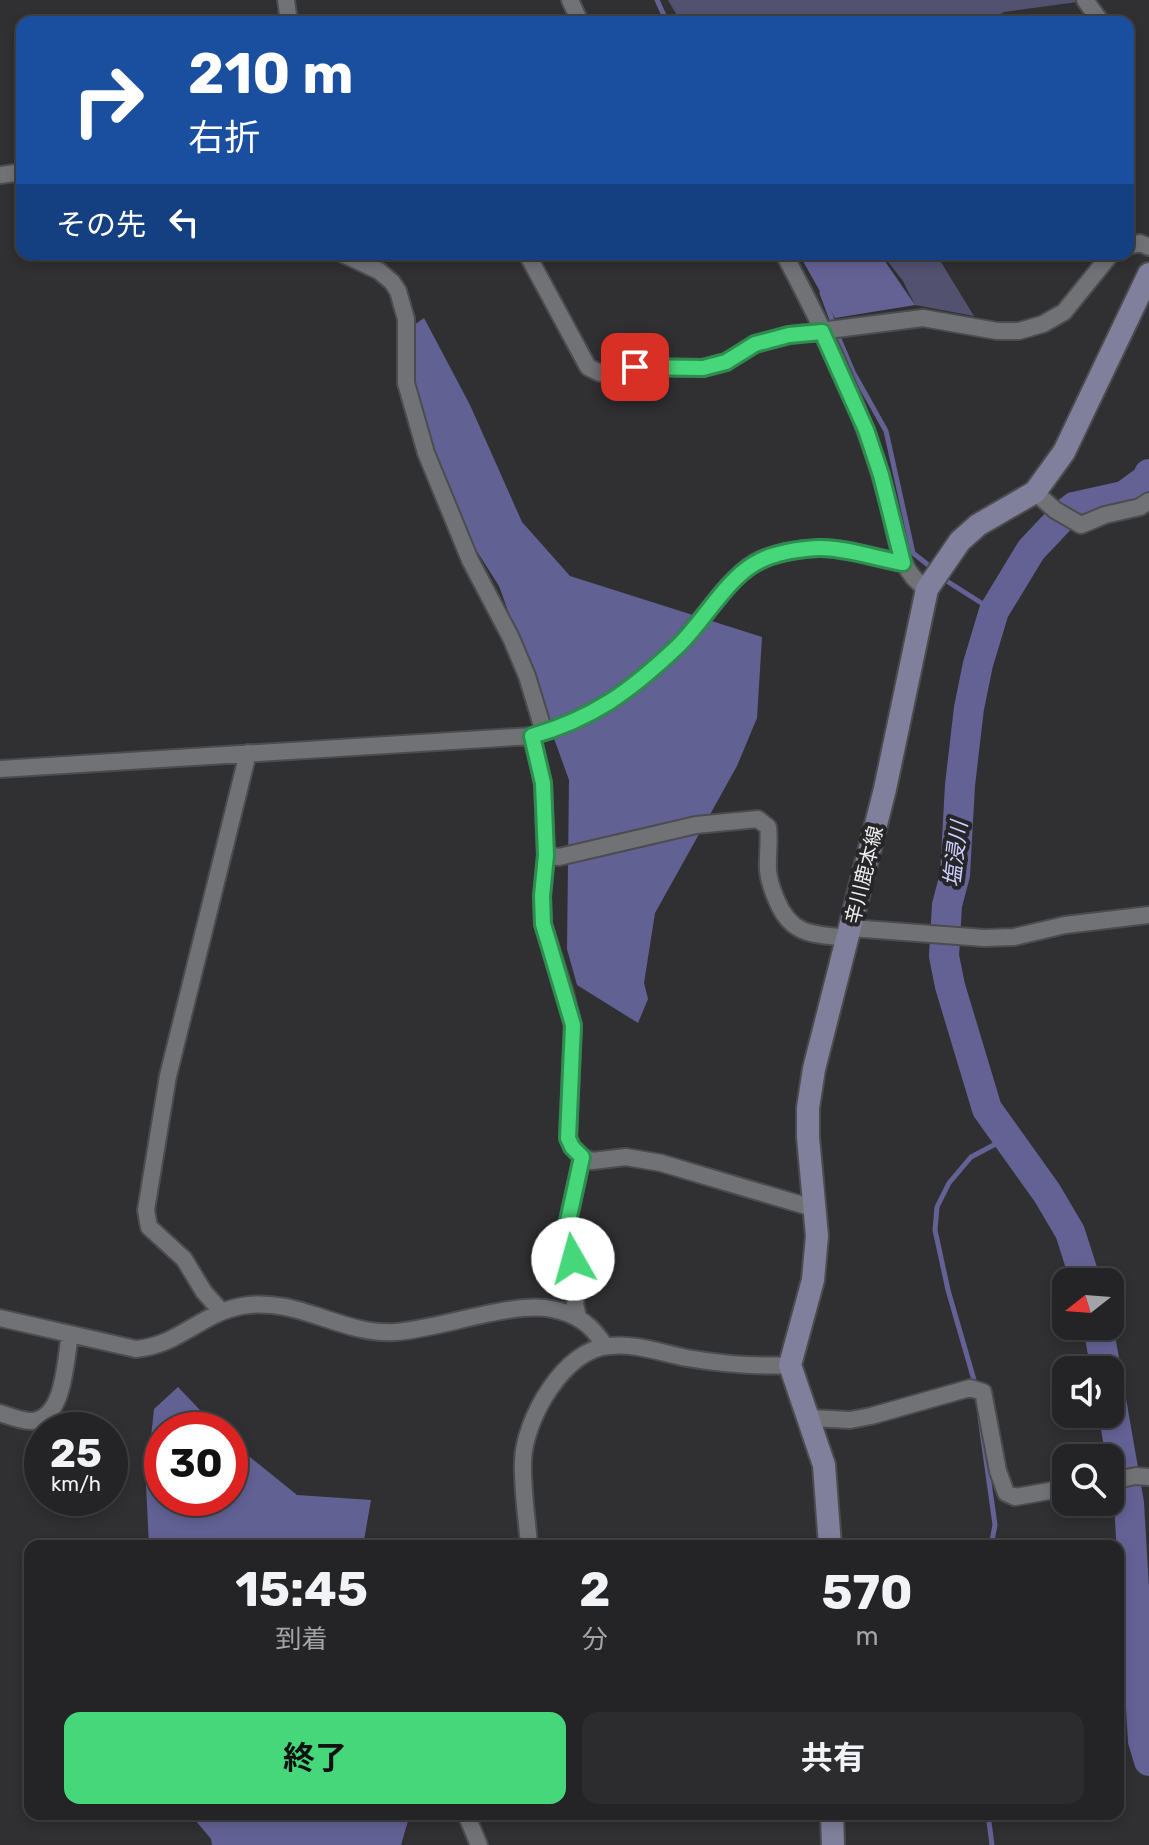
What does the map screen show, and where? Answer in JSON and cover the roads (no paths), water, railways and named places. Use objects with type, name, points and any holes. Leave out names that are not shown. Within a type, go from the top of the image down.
[{"type":"main road","name":"辛川鹿本線","points":[[790,1365],[813,1280],[817,1236],[808,1108],[814,1069],[850,933],[934,578],[960,541],[978,525],[1035,492],[1064,452],[1149,274]]},
{"type":"main road","points":[[790,1365],[824,1465],[830,1540]]},
{"type":"main road","points":[[832,1820],[833,1845]]},
{"type":"street","points":[[356,260],[379,271],[398,291],[406,319],[406,383],[426,453],[470,560],[527,676],[543,783],[546,855],[543,924],[573,1025],[568,1138],[572,1147],[582,1157],[592,1161],[626,1157],[661,1163],[813,1208]]},
{"type":"street","points":[[530,260],[588,367],[611,374],[635,367],[703,368],[726,362],[755,344],[789,335],[923,318],[997,331],[1019,331],[1043,324],[1064,312],[1106,260]]},
{"type":"street","points":[[787,260],[870,441],[903,563],[914,581],[934,578]]},
{"type":"street","points":[[1035,492],[1055,510],[1081,525],[1105,515],[1140,507],[1149,501]]},
{"type":"street","points":[[0,769],[538,734],[585,716],[623,695],[678,646],[754,563],[785,553],[822,548],[903,563]]},
{"type":"street","points":[[221,1311],[204,1292],[184,1259],[149,1227],[146,1210],[168,1076],[248,753]]},
{"type":"street","points":[[546,855],[559,857],[696,825],[758,819],[768,827],[768,871],[784,917],[794,927],[811,933],[1014,937],[1065,925],[1149,915]]},
{"type":"street","points":[[578,1317],[575,1304],[578,1279],[568,1221],[582,1157]]},
{"type":"street","points":[[0,1318],[136,1349],[158,1347],[221,1311],[244,1305],[300,1309],[339,1324],[395,1333],[521,1309],[550,1308],[578,1317],[594,1328],[605,1346]]},
{"type":"street","points":[[0,1413],[31,1421],[52,1412],[58,1402],[70,1335]]},
{"type":"street","points":[[529,1540],[523,1460],[527,1434],[558,1377],[579,1358],[605,1346],[636,1346],[686,1358],[750,1367],[790,1365]]},
{"type":"street","points":[[810,1418],[850,1420],[970,1388],[983,1392],[998,1471],[1006,1493],[1015,1497],[1052,1490]]},
{"type":"street","points":[[469,1820],[479,1845]]},
{"type":"waterway","points":[[657,0],[664,16]]},
{"type":"waterway","points":[[822,293],[834,325]]},
{"type":"waterway","points":[[837,334],[853,372],[886,431],[913,553],[932,568]]},
{"type":"waterway","name":"塩浸川","points":[[1082,1268],[1070,1232],[1047,1193],[987,1109],[944,956],[947,905],[955,875],[960,785],[969,708],[994,611],[1031,550],[1065,514],[1074,507],[1124,496],[1147,479],[1149,474]]},
{"type":"waterway","points":[[942,578],[994,611]]},
{"type":"waterway","points":[[976,1387],[948,1290],[935,1230],[937,1207],[949,1183],[971,1157],[1007,1138]]},
{"type":"waterway","name":"塩浸川","points":[[1101,1340],[1103,1356]]},
{"type":"waterway","points":[[980,1417],[995,1525],[992,1540]]},
{"type":"waterway","name":"塩浸川","points":[[1116,1428],[1129,1503],[1143,1741],[1149,1761]]},
{"type":"waterway","points":[[989,1820],[992,1845]]}]
